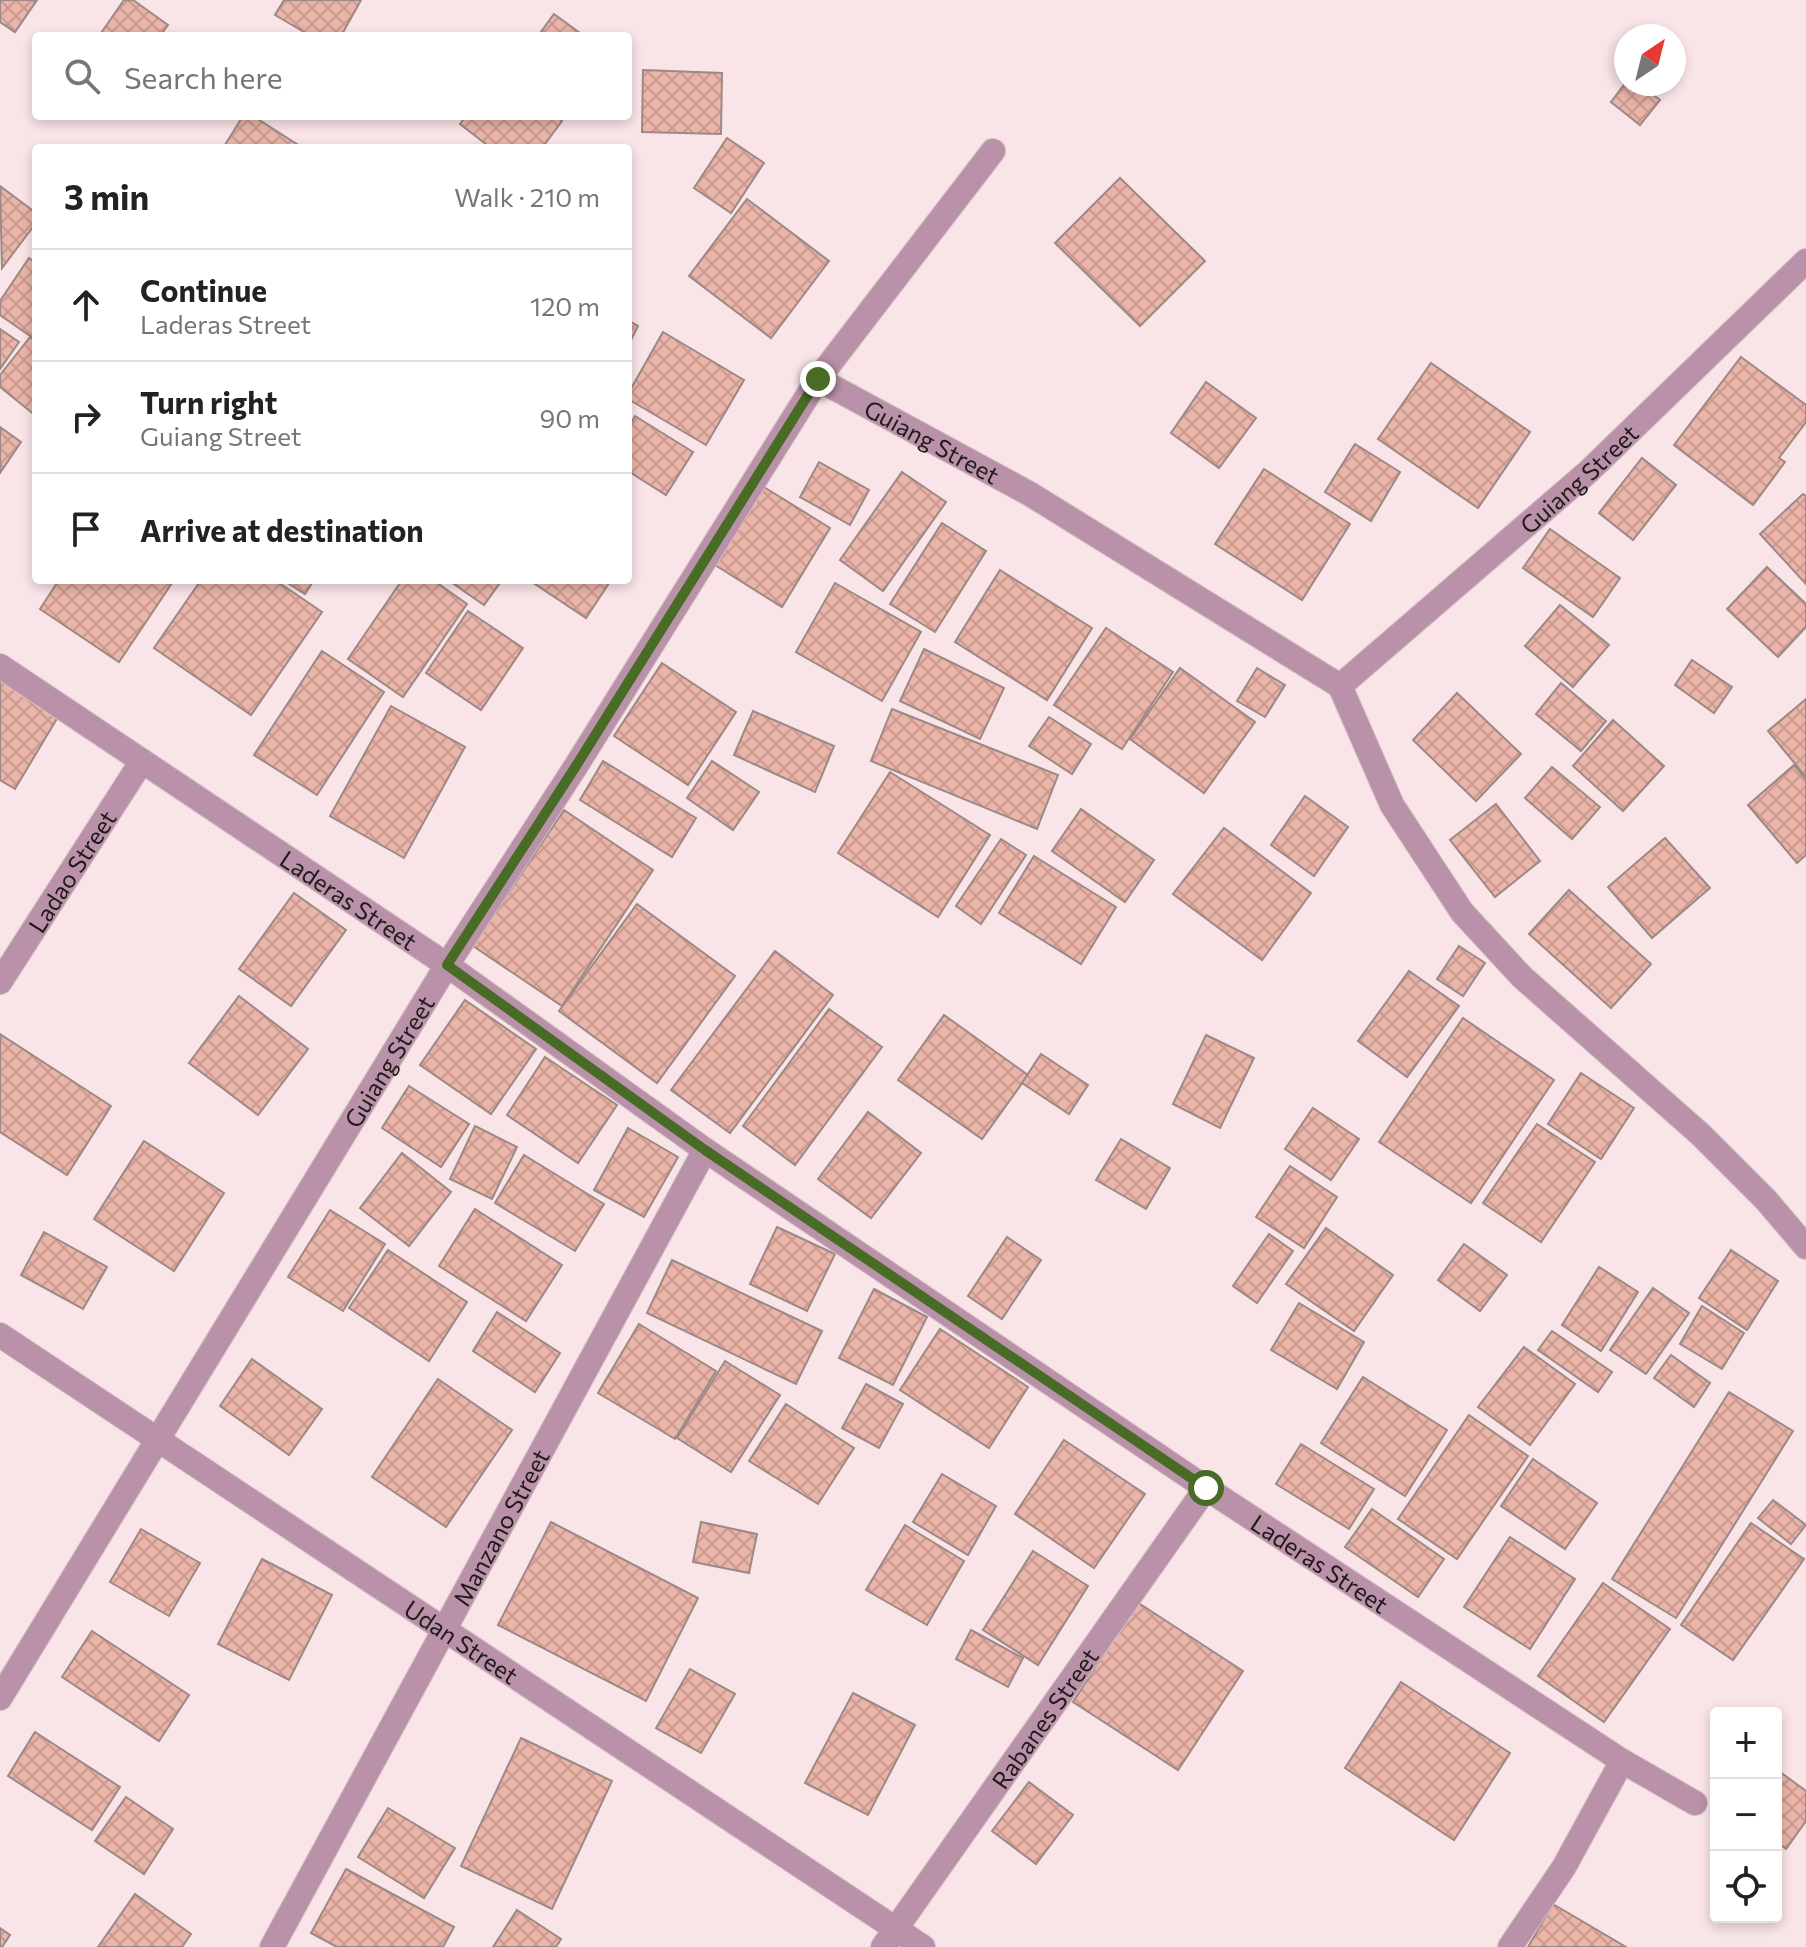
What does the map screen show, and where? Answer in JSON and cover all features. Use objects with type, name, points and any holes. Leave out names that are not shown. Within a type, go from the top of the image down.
[{"type":"street","points":[[818,379],[993,151]]},
{"type":"street","name":"Guiang Street","points":[[0,1698],[447,965],[576,766],[818,379],[1030,494],[1340,686],[1588,472],[1806,261]]},
{"type":"street","name":"Laderas Street","points":[[0,666],[447,965],[705,1150],[1206,1488],[1622,1761],[1695,1803]]},
{"type":"street","points":[[1340,686],[1392,805],[1462,912],[1522,977],[1700,1134],[1766,1200],[1806,1247]]},
{"type":"street","name":"Ladao Street","points":[[0,982],[142,761]]},
{"type":"street","name":"Manzano Street","points":[[272,1947],[705,1150]]},
{"type":"street","name":"Udan Street","points":[[0,1335],[445,1632],[889,1938],[923,1947]]},
{"type":"street","name":"Rabanes Street","points":[[889,1938],[1206,1488]]},
{"type":"street","points":[[1510,1947],[1564,1867],[1622,1761]]},
{"type":"building","points":[[0,0],[37,0],[15,32],[0,22]]},
{"type":"building","points":[[124,0],[133,0],[168,25],[163,32],[102,32]]},
{"type":"building","points":[[284,0],[361,0],[343,32],[304,32],[275,15]]},
{"type":"building","points":[[554,14],[579,32],[541,32]]},
{"type":"building","points":[[643,70],[722,73],[721,134],[642,132]]},
{"type":"building","points":[[1616,96],[1655,96],[1660,100],[1640,125],[1611,102]]},
{"type":"building","points":[[240,120],[259,120],[297,144],[226,144]]},
{"type":"building","points":[[463,120],[562,121],[545,144],[486,144],[460,124]]},
{"type":"building","points":[[727,138],[764,163],[731,213],[694,188]]},
{"type":"building","points":[[1120,178],[1205,261],[1140,326],[1055,243]]},
{"type":"building","points":[[0,186],[32,210],[32,228],[2,268]]},
{"type":"building","points":[[747,199],[829,261],[771,338],[689,276]]},
{"type":"building","points":[[29,258],[32,260],[32,337],[0,315],[0,301]]},
{"type":"building","points":[[632,322],[638,326],[632,338]]},
{"type":"building","points":[[0,329],[19,342],[0,369]]},
{"type":"building","points":[[663,332],[744,380],[706,445],[632,401],[632,387]]},
{"type":"building","points":[[32,338],[32,413],[0,387],[0,375]]},
{"type":"building","points":[[1741,357],[1806,405],[1806,422],[1779,458],[1785,462],[1753,505],[1674,445]]},
{"type":"building","points":[[1431,363],[1530,432],[1478,508],[1378,439]]},
{"type":"building","points":[[1206,382],[1256,418],[1219,468],[1171,433]]},
{"type":"building","points":[[635,416],[693,452],[666,495],[632,474],[632,421]]},
{"type":"building","points":[[0,427],[21,442],[0,473]]},
{"type":"building","points":[[1355,444],[1400,472],[1371,521],[1325,492]]},
{"type":"building","points":[[1642,458],[1676,485],[1633,540],[1599,513]]},
{"type":"building","points":[[819,462],[869,490],[850,525],[800,497]]},
{"type":"building","points":[[1264,469],[1350,524],[1302,600],[1215,544]]},
{"type":"building","points":[[902,472],[946,502],[883,591],[840,560]]},
{"type":"building","points":[[764,487],[830,528],[782,607],[715,565]]},
{"type":"building","points":[[1803,494],[1806,496],[1806,584],[1760,534]]},
{"type":"building","points":[[942,523],[986,551],[935,632],[890,604]]},
{"type":"building","points":[[1550,529],[1620,578],[1593,617],[1523,568]]},
{"type":"building","points":[[1767,567],[1806,604],[1806,627],[1778,657],[1727,609]]},
{"type":"building","points":[[1000,570],[1092,628],[1047,700],[955,642]]},
{"type":"building","points":[[835,583],[921,632],[882,701],[796,652]]},
{"type":"building","points":[[56,584],[171,584],[119,662],[40,609]]},
{"type":"building","points":[[198,584],[281,584],[322,612],[251,715],[154,648]]},
{"type":"building","points":[[289,584],[311,584],[305,594]]},
{"type":"building","points":[[399,584],[439,584],[467,604],[403,697],[348,659]]},
{"type":"building","points":[[454,584],[499,584],[484,605]]},
{"type":"building","points":[[535,584],[608,584],[586,618]]},
{"type":"building","points":[[1560,605],[1609,645],[1573,687],[1525,646]]},
{"type":"building","points":[[468,611],[523,648],[481,710],[426,673]]},
{"type":"building","points":[[1106,628],[1173,672],[1122,749],[1054,705]]},
{"type":"building","points":[[924,649],[1004,688],[980,739],[900,701]]},
{"type":"building","points":[[322,651],[384,692],[317,795],[254,755]]},
{"type":"building","points":[[1692,660],[1732,687],[1714,713],[1675,685]]},
{"type":"building","points":[[662,663],[736,712],[688,785],[614,736]]},
{"type":"building","points":[[1180,668],[1255,722],[1204,793],[1130,739]]},
{"type":"building","points":[[1257,668],[1285,685],[1265,717],[1237,701]]},
{"type":"building","points":[[0,680],[59,715],[15,789],[0,780]]},
{"type":"building","points":[[1561,683],[1606,721],[1581,751],[1536,714]]},
{"type":"building","points":[[1457,693],[1521,754],[1476,801],[1413,740]]},
{"type":"building","points":[[1806,699],[1806,777],[1768,731]]},
{"type":"building","points":[[391,706],[465,747],[404,858],[330,816]]},
{"type":"building","points":[[892,709],[1058,775],[1037,829],[871,761]]},
{"type":"building","points":[[753,711],[834,746],[815,792],[734,755]]},
{"type":"building","points":[[1049,717],[1091,744],[1072,774],[1029,746]]},
{"type":"building","points":[[1613,720],[1664,766],[1623,811],[1573,766]]},
{"type":"building","points":[[603,761],[696,818],[672,857],[580,800]]},
{"type":"building","points":[[712,761],[759,792],[733,830],[687,798]]},
{"type":"building","points":[[1794,765],[1806,779],[1806,855],[1797,863],[1748,805]]},
{"type":"building","points":[[1552,767],[1600,807],[1572,839],[1525,798]]},
{"type":"building","points":[[890,772],[990,835],[938,917],[838,853]]},
{"type":"building","points":[[1305,796],[1348,827],[1314,876],[1271,845]]},
{"type":"building","points":[[1496,804],[1540,861],[1495,897],[1450,840]]},
{"type":"building","points":[[1081,809],[1154,860],[1125,902],[1052,851]]},
{"type":"building","points":[[564,810],[653,870],[562,1006],[473,946]]},
{"type":"building","points":[[1224,828],[1311,893],[1262,960],[1173,894]]},
{"type":"building","points":[[1665,838],[1710,888],[1652,938],[1608,887]]},
{"type":"building","points":[[1001,839],[1026,855],[981,924],[956,906]]},
{"type":"building","points":[[1034,856],[1116,907],[1081,964],[999,913]]},
{"type":"building","points":[[1569,890],[1651,964],[1611,1008],[1529,934]]},
{"type":"building","points":[[294,893],[346,930],[291,1006],[239,969]]},
{"type":"building","points":[[637,904],[735,976],[657,1083],[559,1011]]},
{"type":"building","points":[[1459,946],[1485,963],[1463,996],[1437,979]]},
{"type":"building","points":[[775,951],[833,995],[730,1133],[671,1090]]},
{"type":"building","points":[[1409,971],[1459,1006],[1407,1077],[1358,1041]]},
{"type":"building","points":[[239,996],[308,1049],[258,1115],[189,1063]]},
{"type":"building","points":[[465,1000],[536,1049],[491,1114],[420,1065]]},
{"type":"building","points":[[829,1009],[882,1047],[795,1165],[743,1126]]},
{"type":"building","points":[[944,1015],[1028,1075],[982,1139],[898,1080]]},
{"type":"building","points":[[1463,1018],[1554,1080],[1471,1203],[1379,1142]]},
{"type":"building","points":[[0,1034],[111,1106],[67,1175],[0,1132]]},
{"type":"building","points":[[1206,1035],[1254,1058],[1220,1128],[1173,1104]]},
{"type":"building","points":[[1041,1054],[1088,1085],[1069,1114],[1022,1083]]},
{"type":"building","points":[[545,1057],[617,1105],[578,1163],[507,1115]]},
{"type":"building","points":[[1581,1073],[1634,1108],[1601,1159],[1548,1124]]},
{"type":"building","points":[[409,1086],[469,1124],[441,1167],[382,1128]]},
{"type":"building","points":[[1313,1108],[1359,1139],[1331,1180],[1285,1149]]},
{"type":"building","points":[[868,1112],[921,1153],[871,1218],[818,1179]]},
{"type":"building","points":[[1537,1124],[1595,1162],[1541,1242],[1483,1203]]},
{"type":"building","points":[[475,1126],[517,1147],[492,1199],[450,1179]]},
{"type":"building","points":[[628,1128],[678,1157],[644,1217],[594,1190]]},
{"type":"building","points":[[1121,1139],[1170,1168],[1146,1209],[1096,1180]]},
{"type":"building","points":[[144,1141],[224,1193],[174,1271],[94,1219]]},
{"type":"building","points":[[402,1153],[451,1192],[409,1246],[360,1208]]},
{"type":"building","points":[[524,1155],[604,1204],[575,1251],[495,1203]]},
{"type":"building","points":[[1290,1166],[1337,1197],[1304,1248],[1256,1217]]},
{"type":"building","points":[[475,1209],[562,1265],[526,1321],[439,1266]]},
{"type":"building","points":[[330,1210],[385,1244],[343,1311],[288,1277]]},
{"type":"building","points":[[777,1227],[835,1254],[807,1311],[750,1284]]},
{"type":"building","points":[[1326,1228],[1393,1275],[1354,1331],[1286,1284]]},
{"type":"building","points":[[44,1232],[107,1267],[83,1309],[21,1275]]},
{"type":"building","points":[[1269,1234],[1293,1251],[1257,1303],[1233,1286]]},
{"type":"building","points":[[1007,1237],[1041,1260],[1002,1319],[968,1296]]},
{"type":"building","points":[[1464,1244],[1507,1275],[1480,1311],[1438,1280]]},
{"type":"building","points":[[388,1250],[467,1302],[429,1361],[349,1308]]},
{"type":"building","points":[[1731,1250],[1778,1281],[1747,1330],[1699,1298]]},
{"type":"building","points":[[672,1260],[822,1331],[796,1384],[647,1313]]},
{"type":"building","points":[[1599,1267],[1638,1292],[1601,1351],[1562,1325]]},
{"type":"building","points":[[1653,1288],[1689,1313],[1646,1374],[1610,1350]]},
{"type":"building","points":[[874,1289],[927,1317],[893,1385],[839,1358]]},
{"type":"building","points":[[1299,1303],[1364,1342],[1337,1389],[1271,1350]]},
{"type":"building","points":[[1702,1306],[1744,1333],[1722,1369],[1680,1344]]},
{"type":"building","points":[[497,1312],[560,1353],[535,1392],[473,1351]]},
{"type":"building","points":[[639,1324],[716,1371],[675,1439],[598,1393]]},
{"type":"building","points":[[940,1329],[1028,1387],[989,1448],[900,1390]]},
{"type":"building","points":[[1552,1331],[1612,1372],[1598,1392],[1538,1350]]},
{"type":"building","points":[[1524,1347],[1575,1384],[1530,1445],[1478,1407]]},
{"type":"building","points":[[1671,1355],[1710,1383],[1694,1407],[1654,1378]]},
{"type":"building","points":[[252,1359],[322,1409],[289,1455],[220,1406]]},
{"type":"building","points":[[725,1361],[780,1395],[731,1472],[677,1438]]},
{"type":"building","points":[[1363,1377],[1447,1430],[1405,1496],[1321,1443]]},
{"type":"building","points":[[438,1379],[512,1430],[446,1527],[372,1477]]},
{"type":"building","points":[[866,1384],[903,1404],[879,1448],[842,1428]]},
{"type":"building","points":[[1729,1392],[1793,1431],[1676,1618],[1612,1579]]},
{"type":"building","points":[[786,1404],[854,1448],[818,1504],[749,1461]]},
{"type":"building","points":[[1469,1415],[1528,1456],[1457,1559],[1398,1519]]},
{"type":"building","points":[[1064,1440],[1145,1494],[1094,1568],[1015,1514]]},
{"type":"building","points":[[1301,1444],[1374,1489],[1349,1529],[1276,1484]]},
{"type":"building","points":[[1533,1459],[1597,1503],[1565,1549],[1501,1506]]},
{"type":"building","points":[[942,1474],[996,1506],[968,1555],[913,1522]]},
{"type":"building","points":[[1773,1500],[1806,1525],[1791,1544],[1758,1518]]},
{"type":"building","points":[[1372,1509],[1444,1559],[1418,1597],[1345,1547]]},
{"type":"building","points":[[551,1522],[698,1598],[646,1701],[498,1625]]},
{"type":"building","points":[[701,1522],[757,1534],[749,1573],[693,1562]]},
{"type":"building","points":[[1751,1523],[1804,1559],[1733,1660],[1681,1625]]},
{"type":"building","points":[[905,1525],[964,1561],[927,1625],[866,1590]]},
{"type":"building","points":[[141,1529],[200,1563],[169,1616],[110,1582]]},
{"type":"building","points":[[1510,1537],[1575,1579],[1530,1649],[1464,1607]]},
{"type":"building","points":[[1033,1551],[1088,1586],[1038,1665],[983,1630]]},
{"type":"building","points":[[262,1559],[332,1595],[289,1680],[218,1644]]},
{"type":"building","points":[[1603,1583],[1670,1629],[1604,1722],[1538,1676]]},
{"type":"building","points":[[1137,1602],[1243,1671],[1178,1770],[1073,1702]]},
{"type":"building","points":[[971,1630],[1023,1658],[1008,1687],[956,1659]]},
{"type":"building","points":[[92,1631],[189,1695],[159,1741],[62,1677]]},
{"type":"building","points":[[690,1669],[735,1694],[701,1753],[656,1728]]},
{"type":"building","points":[[1401,1682],[1510,1753],[1454,1840],[1345,1768]]},
{"type":"building","points":[[853,1693],[915,1725],[868,1815],[805,1783]]},
{"type":"building","points":[[35,1732],[120,1787],[92,1830],[8,1776]]},
{"type":"building","points":[[521,1738],[612,1781],[552,1909],[461,1866]]},
{"type":"building","points":[[1782,1773],[1806,1791],[1806,1821],[1786,1849],[1782,1846]]},
{"type":"building","points":[[1029,1782],[1073,1815],[1036,1864],[992,1831]]},
{"type":"building","points":[[126,1797],[173,1829],[144,1874],[95,1841]]},
{"type":"building","points":[[388,1808],[455,1848],[424,1898],[358,1857]]},
{"type":"building","points":[[346,1869],[454,1927],[443,1947],[337,1947],[311,1933]]},
{"type":"building","points":[[135,1894],[191,1934],[182,1947],[98,1947]]},
{"type":"building","points":[[1553,1904],[1626,1947],[1528,1947]]},
{"type":"building","points":[[517,1910],[561,1939],[556,1947],[493,1947]]},
{"type":"building","points":[[0,1928],[10,1935],[2,1947],[0,1947]]},
{"type":"route","points":[[818,379],[576,766],[447,965],[705,1150],[1206,1488]]}]
